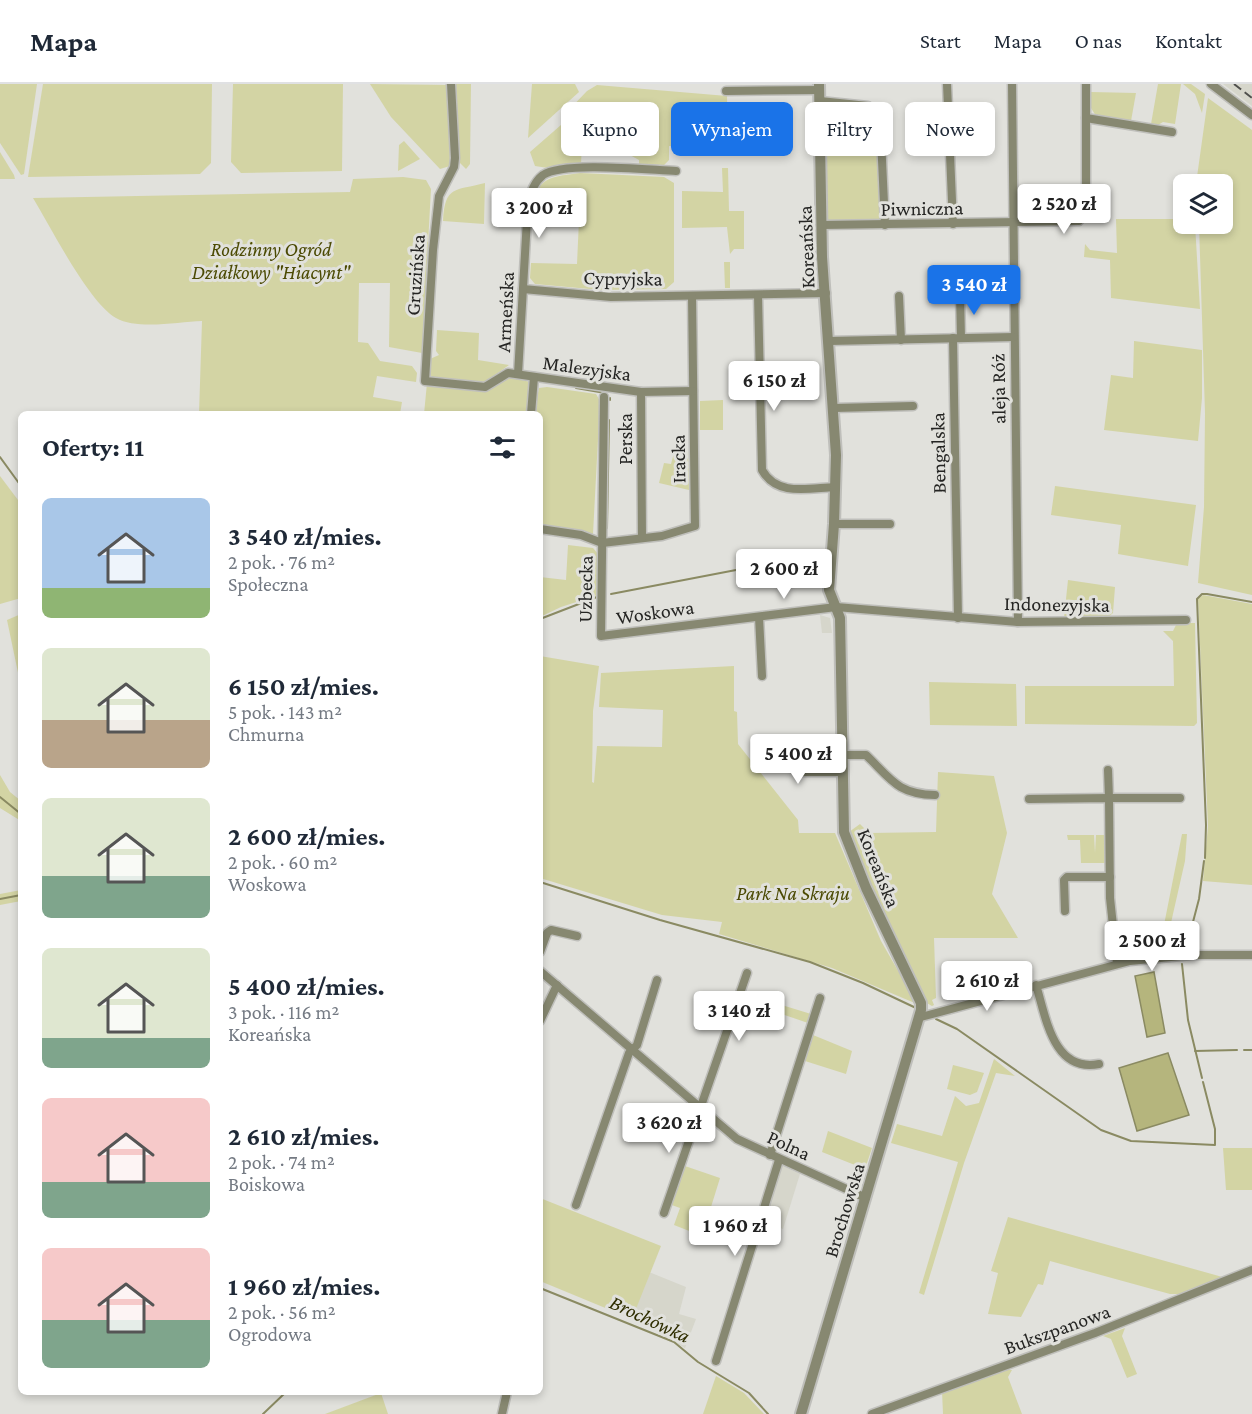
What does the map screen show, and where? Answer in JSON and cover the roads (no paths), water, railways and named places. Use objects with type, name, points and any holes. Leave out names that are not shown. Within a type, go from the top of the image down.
[{"type":"street","name":"Gruzińska","points":[[425,381],[436,218],[439,196],[450,175],[455,158],[451,84]]},
{"type":"street","points":[[947,84],[952,224]]},
{"type":"street","name":"aleja Róż","points":[[1012,84],[1018,622]]},
{"type":"street","points":[[1086,84],[1086,118],[1172,132]]},
{"type":"street","points":[[1211,84],[1252,115]]},
{"type":"street","points":[[726,91],[820,92],[868,106],[880,117],[885,225]]},
{"type":"street","name":"Koreańska","points":[[820,92],[822,225],[834,408],[834,524],[828,584],[840,618],[841,772],[844,832],[866,888],[921,1003]]},
{"type":"street","name":"Piwniczna","points":[[822,225],[1073,222],[1083,217],[1086,208],[1086,118]]},
{"type":"street","name":"Armeńska","points":[[518,374],[528,202],[535,182],[545,173],[580,167],[676,171]]},
{"type":"street","name":"Cypryjska","points":[[523,289],[599,296],[826,293]]},
{"type":"street","name":"Bengalska","points":[[958,618],[956,567],[957,338],[960,294]]},
{"type":"street","points":[[758,295],[762,470],[775,485],[785,489],[835,488]]},
{"type":"street","name":"Iracka","points":[[602,543],[642,538],[695,526],[692,296]]},
{"type":"street","points":[[899,296],[901,340]]},
{"type":"street","points":[[829,341],[1014,337]]},
{"type":"street","name":"Malezyjska","points":[[425,381],[485,387],[508,373],[641,392]]},
{"type":"street","points":[[531,411],[534,377]]},
{"type":"street","name":"Perska","points":[[642,538],[641,392],[693,392]]},
{"type":"street","name":"Uzbecka","points":[[601,636],[604,397]]},
{"type":"street","points":[[834,408],[913,406]]},
{"type":"street","points":[[834,524],[890,524]]},
{"type":"street","points":[[543,529],[581,535],[602,543]]},
{"type":"street","name":"Woskowa","points":[[601,636],[836,607],[928,616]]},
{"type":"street","name":"Indonezyjska","points":[[928,616],[1018,622],[1186,620]]},
{"type":"street","points":[[759,617],[762,676]]},
{"type":"street","points":[[764,748],[780,748],[802,772],[841,772]]},
{"type":"street","points":[[841,755],[866,755],[901,789],[919,795],[935,795]]},
{"type":"street","points":[[1108,770],[1110,878],[1117,963]]},
{"type":"street","points":[[1029,799],[1180,798]]},
{"type":"street","points":[[1065,911],[1064,880],[1067,877],[1110,878]]},
{"type":"street","points":[[543,944],[547,933],[551,930],[577,936]]},
{"type":"street","points":[[921,1017],[1117,963],[1191,955],[1252,955]]},
{"type":"street","name":"Polna","points":[[543,974],[737,1139],[866,1198]]},
{"type":"street","points":[[664,1213],[747,974]]},
{"type":"street","points":[[576,1204],[633,1049],[637,1045],[657,980]]},
{"type":"street","points":[[543,1015],[556,985]]},
{"type":"street","points":[[1033,986],[1058,1048],[1077,1062],[1099,1064]]},
{"type":"street","points":[[770,1155],[820,998]]},
{"type":"street","name":"Brochowska","points":[[801,1414],[921,1017],[921,1003]]},
{"type":"street","points":[[716,1361],[779,1160]]},
{"type":"street","name":"Bukszpanowa","points":[[872,1414],[1124,1322],[1252,1270]]},
{"type":"street","points":[[502,1414],[506,1395]]},
{"type":"waterway","points":[[576,388],[605,393]]},
{"type":"waterway","points":[[607,528],[609,420]]},
{"type":"waterway","points":[[0,457],[18,482]]},
{"type":"waterway","points":[[611,594],[736,570]]},
{"type":"waterway","points":[[1205,858],[1206,825],[1197,599],[1202,594],[1207,594],[1252,602]]},
{"type":"waterway","points":[[543,618],[597,597]]},
{"type":"waterway","name":"Brochówka","points":[[0,797],[18,812]]},
{"type":"waterway","points":[[1188,941],[1199,899],[1204,861]]},
{"type":"waterway","points":[[543,883],[660,920],[810,962],[863,983],[916,1008]]},
{"type":"waterway","points":[[0,899],[18,896]]},
{"type":"waterway","points":[[1182,964],[1188,1020],[1202,1078]]},
{"type":"waterway","points":[[936,1019],[957,1029],[1101,1130],[1131,1141],[1215,1145],[1215,1129],[1203,1082]]},
{"type":"waterway","points":[[1195,1051],[1237,1050]]},
{"type":"waterway","points":[[1244,1050],[1252,1050]]},
{"type":"waterway","name":"Brochówka","points":[[543,1289],[674,1342],[698,1362],[749,1393],[768,1414]]},
{"type":"waterway","points":[[263,1414],[283,1395]]},
{"type":"railway","points":[[1234,84],[1252,98]]},
{"type":"park label","name":"Rodzinny Ogród Działkowy \"Hiacynt\"","points":[[271,260]]},
{"type":"park label","name":"Park Na Skraju","points":[[793,893]]}]
